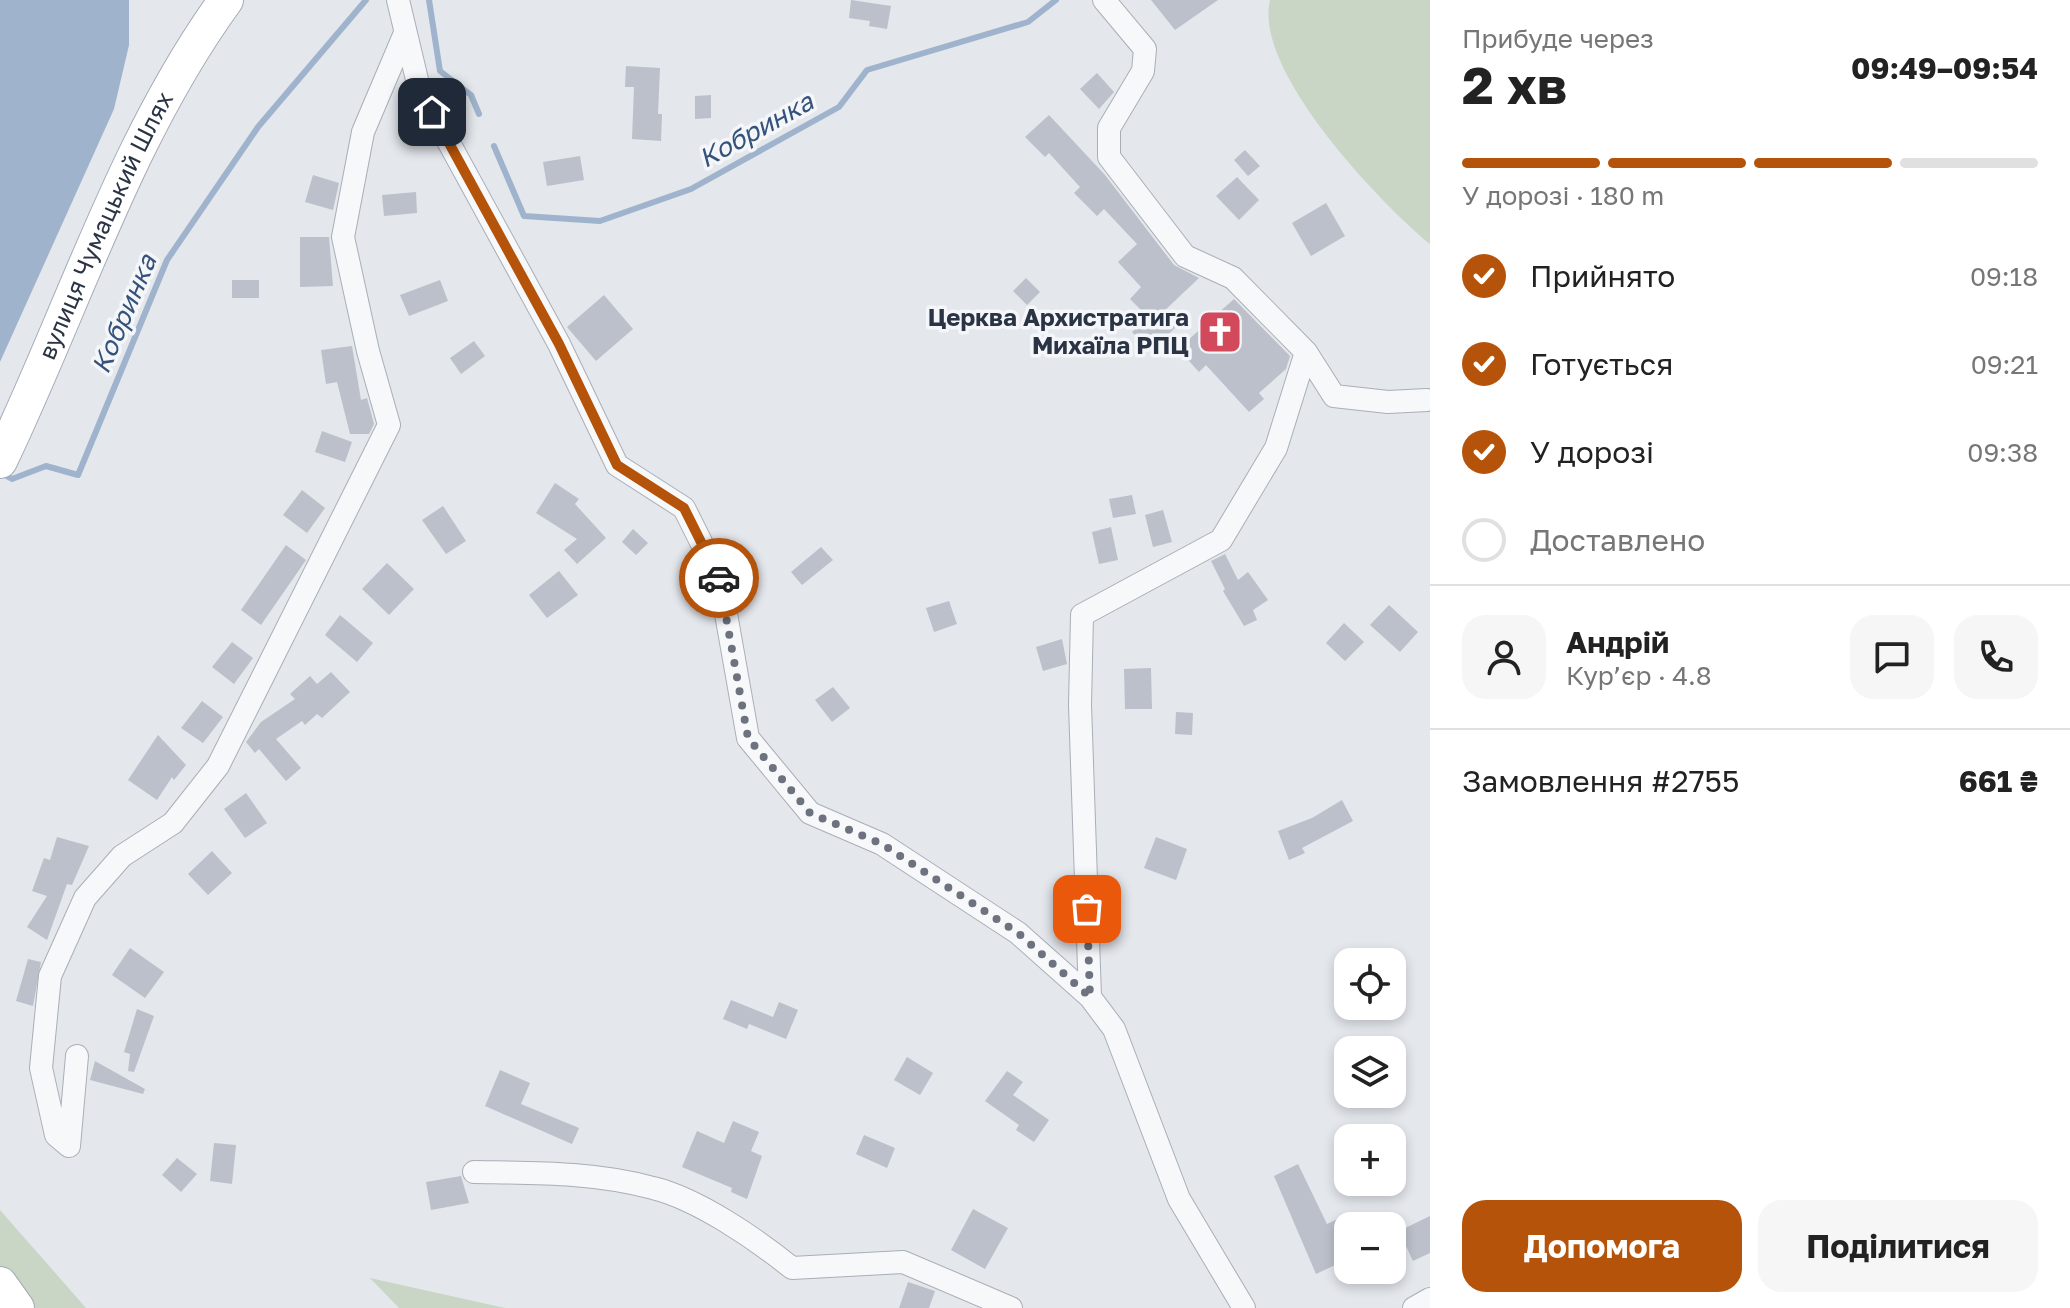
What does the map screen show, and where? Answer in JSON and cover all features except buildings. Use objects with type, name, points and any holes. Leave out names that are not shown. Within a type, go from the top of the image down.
[{"type":"main road","name":"вулиця Чумацький Шлях","points":[[2,458],[132,162],[190,49],[226,0]]},
{"type":"main road","points":[[0,1284],[17,1308]]},
{"type":"street","points":[[398,0],[419,88],[559,344],[617,465],[684,508],[720,580],[748,738],[810,813],[882,844],[1018,933],[1090,997],[1114,1029],[1179,1199],[1244,1308]]},
{"type":"street","points":[[1104,0],[1145,49],[1143,71],[1109,128],[1109,157],[1185,256],[1233,278],[1306,352],[1334,396],[1388,402],[1427,400]]},
{"type":"street","points":[[77,1056],[69,1146],[56,1135],[41,1068],[50,976],[73,924],[85,898],[122,856],[173,823],[218,766],[389,425],[368,351],[343,237],[363,132],[405,33]]},
{"type":"street","points":[[1090,997],[1080,705],[1082,615],[1221,540],[1276,448],[1306,352]]},
{"type":"street","points":[[474,1172],[575,1174],[656,1188],[747,1232],[792,1268],[903,1262],[1011,1308]]},
{"type":"street","points":[[1414,1308],[1430,1299]]},
{"type":"green space","points":[[1270,0],[1430,0],[1430,244],[1352,167],[1300,97],[1281,62],[1270,29]]},
{"type":"green space","points":[[0,1210],[86,1308],[0,1308]]},
{"type":"green space","points":[[370,1278],[505,1308],[399,1308]]},
{"type":"water","points":[[0,0],[129,0],[129,45],[114,109],[0,362]]},
{"type":"waterway","name":"Кобринка","points":[[0,472],[12,479],[46,466],[78,475],[167,260],[258,127],[366,0]]},
{"type":"waterway","name":"Кобринка","points":[[429,0],[440,71],[471,95],[479,114]]},
{"type":"waterway","name":"Кобринка","points":[[494,146],[524,216],[600,221],[691,189],[839,107],[867,70],[1028,22],[1056,0]]},
{"type":"way so far","points":[[719,578],[740,680],[748,738],[810,813],[882,844],[1018,933],[1090,997],[1087,909]]},
{"type":"place","name":"Церква Архистратига Михаїла РПЦ","points":[[1220,332]]},
{"type":"route","points":[[432,112],[559,344],[617,465],[684,508],[719,578]]}]
